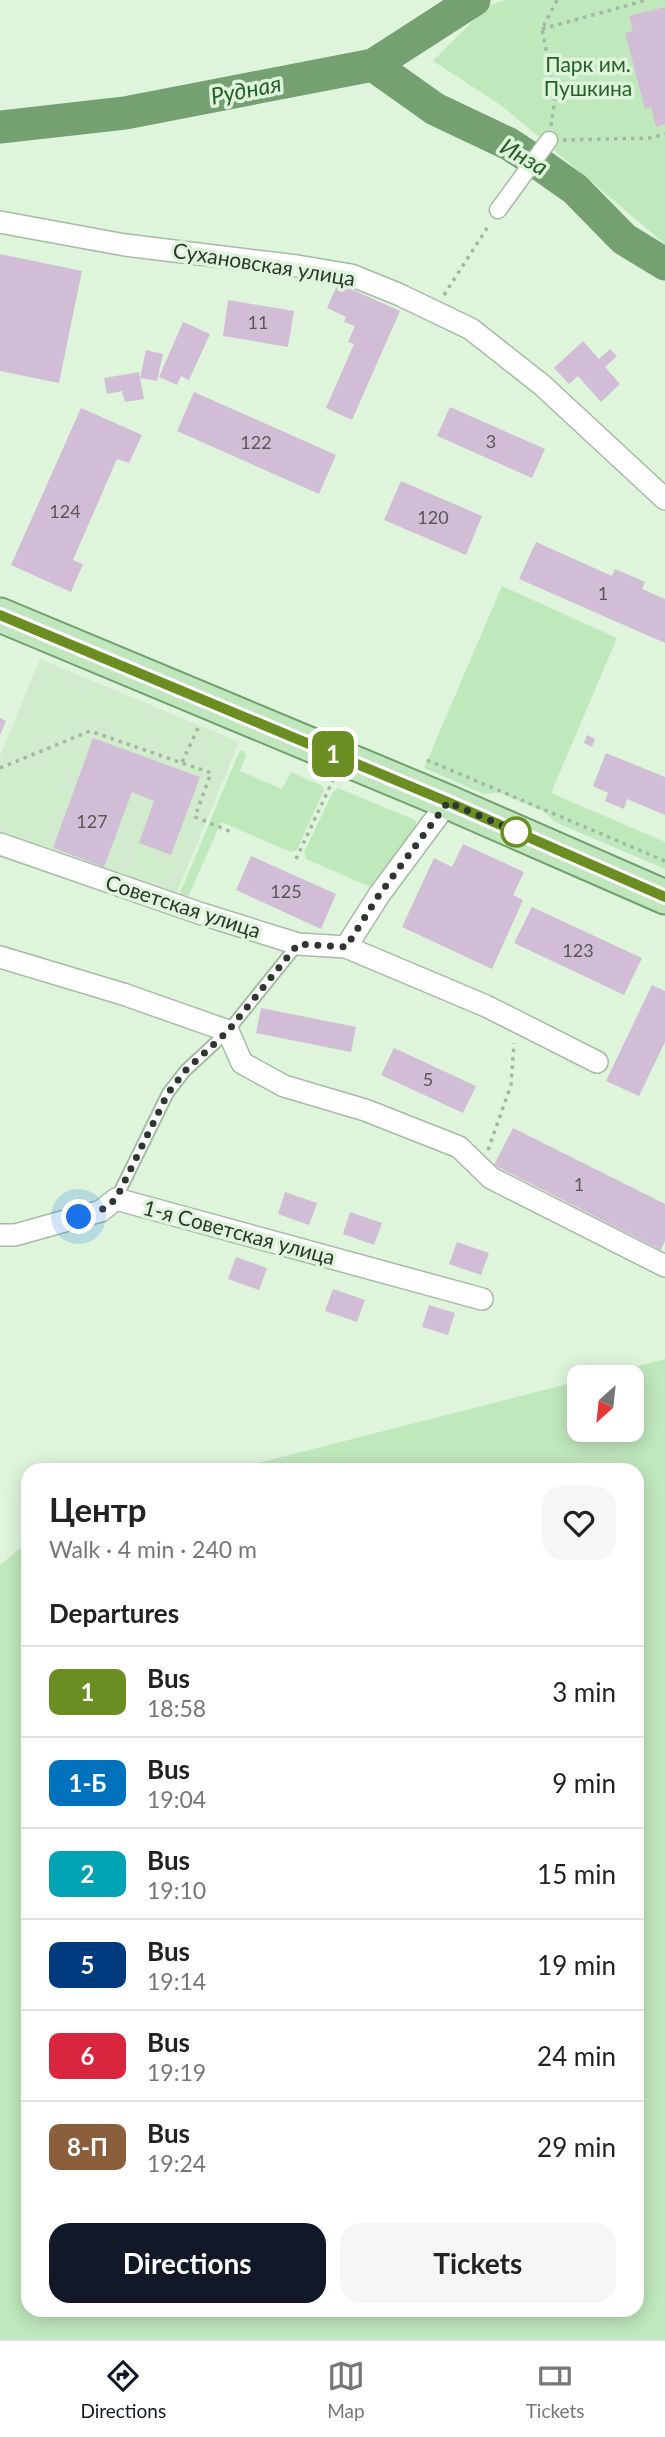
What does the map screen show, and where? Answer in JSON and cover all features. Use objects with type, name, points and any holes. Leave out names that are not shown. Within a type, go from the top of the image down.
[{"type":"main road","points":[[0,615],[448,802],[665,897]]},
{"type":"street","points":[[498,209],[549,140]]},
{"type":"street","name":"Сухановская улица","points":[[0,222],[125,245],[351,275],[471,329],[542,385],[665,499]]},
{"type":"street","points":[[346,947],[379,895],[448,802]]},
{"type":"street","name":"Советская улица","points":[[0,844],[187,909],[298,944],[346,947],[516,1021],[597,1062]]},
{"type":"street","points":[[0,957],[123,994],[228,1031],[243,1063],[284,1086],[365,1110],[459,1147],[491,1178],[665,1266]]},
{"type":"street","name":"1-я Советская улица","points":[[0,1235],[15,1235],[100,1211],[116,1199],[482,1299]]},
{"type":"lane","points":[[116,1199],[168,1093],[185,1071],[228,1031],[298,944]]},
{"type":"path","points":[[556,0],[542,29],[555,97],[549,140],[649,138],[665,134]]},
{"type":"path","points":[[542,29],[647,0]]},
{"type":"path","points":[[434,311],[498,209]]},
{"type":"path","points":[[182,762],[210,702]]},
{"type":"path","points":[[0,768],[90,731],[211,773],[195,817],[234,833]]},
{"type":"path","points":[[427,760],[665,861]]},
{"type":"path","points":[[296,859],[332,780]]},
{"type":"path","points":[[481,1168],[511,1085],[516,1021]]},
{"type":"shaded area","points":[[40,659],[239,742],[174,899],[0,837],[0,756]]},
{"type":"green space","name":"Парк им. Пушкина","points":[[505,0],[665,0],[665,244],[502,106],[433,61],[488,6]]},
{"type":"green space","points":[[502,586],[617,638],[551,793],[665,842],[665,869],[555,822],[545,812],[500,793],[484,794],[424,768]]},
{"type":"green space","points":[[243,750],[246,755],[240,771],[282,789],[291,772],[322,786],[324,790],[297,850],[291,852],[221,822],[186,902],[178,898],[239,752]]},
{"type":"green space","points":[[338,788],[415,820],[417,827],[377,884],[368,886],[306,859],[304,852],[333,792]]},
{"type":"green space","points":[[665,1359],[665,2339],[0,2339],[0,1565],[21,1548],[21,2317],[644,2317],[644,1463],[258,1463],[567,1384],[567,1442],[644,1442],[644,1365],[642,1365]]},
{"type":"building","points":[[665,7],[665,124],[656,127],[651,107],[645,109],[625,33],[633,31],[629,16]]},
{"type":"building","points":[[0,254],[82,271],[59,383],[0,371]]},
{"type":"building","points":[[338,283],[400,311],[352,420],[326,408],[354,344],[348,342],[355,326],[344,322],[346,317],[327,308]]},
{"type":"building","points":[[228,300],[294,311],[288,347],[223,336]]},
{"type":"building","points":[[183,322],[210,334],[189,380],[181,376],[177,385],[159,377]]},
{"type":"building","points":[[583,341],[599,359],[610,349],[617,356],[605,367],[620,384],[601,402],[578,376],[569,384],[554,368]]},
{"type":"building","points":[[146,350],[163,354],[157,381],[140,378]]},
{"type":"building","points":[[139,372],[144,399],[125,402],[122,391],[107,394],[104,378]]},
{"type":"building","points":[[194,392],[336,455],[319,494],[177,431]]},
{"type":"building","points":[[450,407],[545,449],[532,478],[437,436]]},
{"type":"building","points":[[81,408],[142,435],[129,463],[117,459],[73,560],[83,564],[71,592],[11,565]]},
{"type":"building","points":[[401,481],[482,516],[466,555],[384,520]]},
{"type":"building","points":[[536,542],[612,576],[615,569],[645,582],[642,589],[665,599],[665,643],[519,579]]},
{"type":"building","points":[[0,718],[6,721],[0,735]]},
{"type":"building","points":[[587,735],[595,739],[592,747],[584,743]]},
{"type":"building","points":[[93,738],[200,777],[171,855],[139,843],[154,801],[132,792],[104,867],[53,848]]},
{"type":"building","points":[[606,753],[665,777],[665,815],[627,799],[624,809],[605,801],[608,793],[593,786]]},
{"type":"building","points":[[463,844],[524,872],[513,895],[523,900],[492,969],[402,927],[434,858],[452,867]]},
{"type":"building","points":[[251,856],[336,894],[321,929],[236,890]]},
{"type":"building","points":[[532,907],[642,958],[624,995],[514,943]]},
{"type":"building","points":[[652,985],[665,991],[665,1042],[639,1096],[606,1081]]},
{"type":"building","points":[[261,1008],[356,1027],[351,1052],[256,1033]]},
{"type":"building","points":[[394,1048],[476,1086],[463,1113],[381,1075]]},
{"type":"building","points":[[513,1128],[665,1204],[665,1241],[661,1250],[494,1165]]},
{"type":"building","points":[[285,1192],[317,1203],[309,1225],[278,1214]]},
{"type":"building","points":[[350,1212],[382,1223],[374,1245],[343,1234]]},
{"type":"building","points":[[457,1242],[489,1253],[481,1275],[449,1264]]},
{"type":"building","points":[[236,1257],[267,1268],[259,1290],[228,1279]]},
{"type":"building","points":[[333,1289],[365,1300],[357,1322],[325,1311]]},
{"type":"building","points":[[429,1305],[455,1313],[448,1335],[422,1327]]},
{"type":"waterway","name":"Рудная","points":[[0,127],[125,113],[373,65],[474,0]]},
{"type":"waterway","name":"Инза","points":[[373,65],[435,109],[509,144],[538,163],[575,189],[624,239],[665,264]]},
{"type":"bus line","name":"1","points":[[0,615],[448,802],[665,897]]},
{"type":"route","points":[[79,1217],[100,1211],[116,1199],[168,1093],[185,1071],[228,1031],[298,944],[346,947],[379,895],[448,802],[522,834],[516,832]]}]
